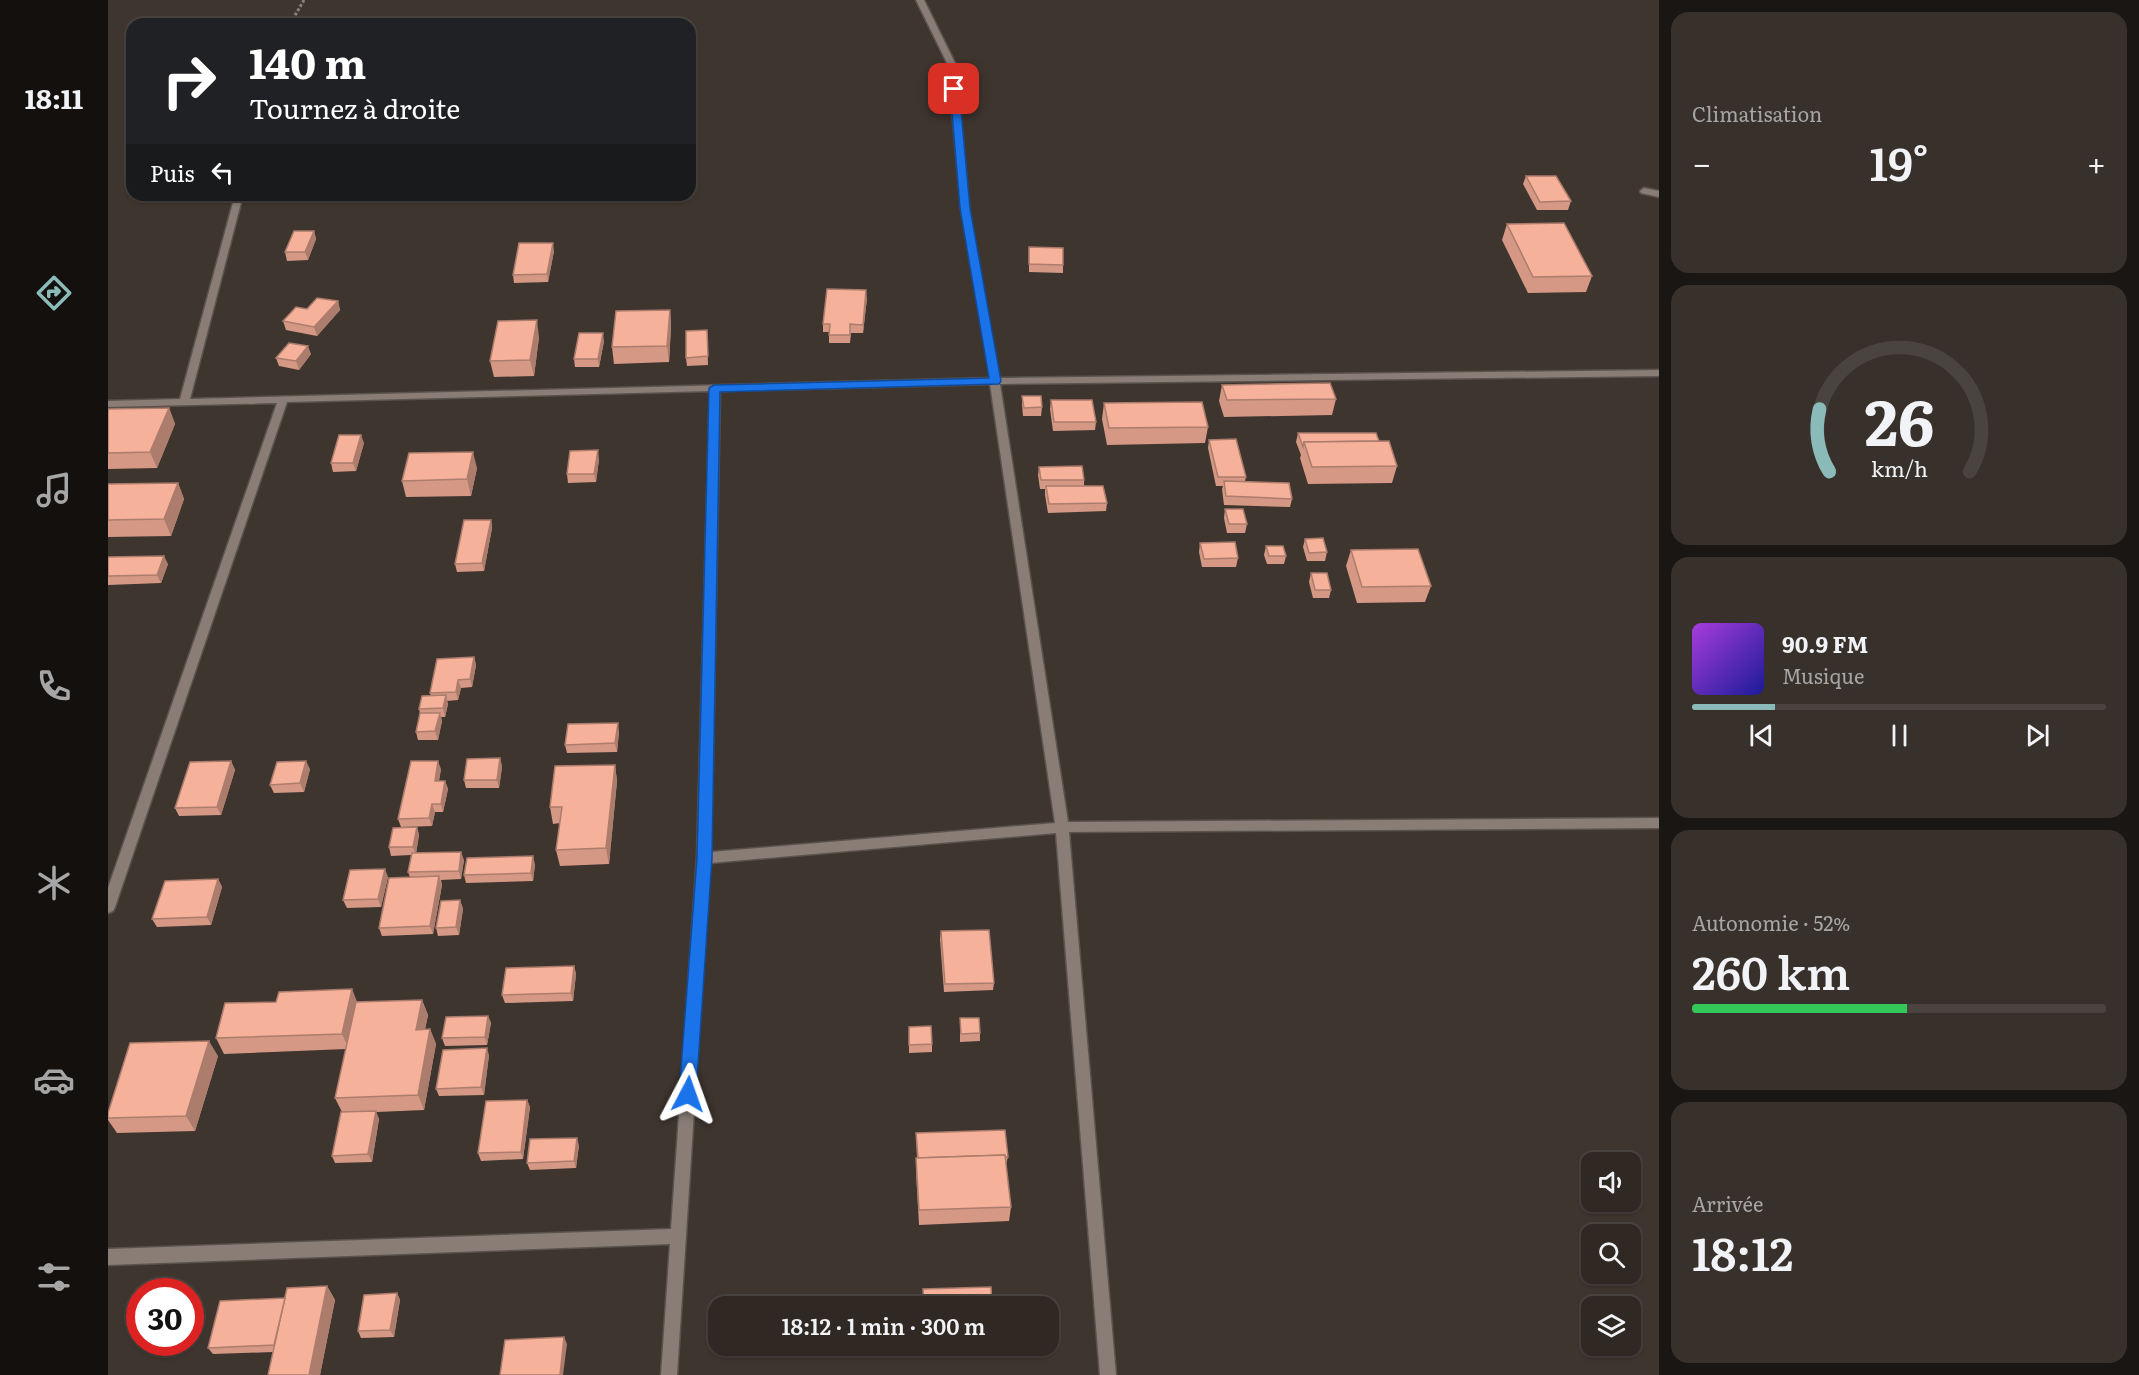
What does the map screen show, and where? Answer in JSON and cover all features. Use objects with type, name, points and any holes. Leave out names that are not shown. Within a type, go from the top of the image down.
[{"type":"street","points":[[920,0],[952,65],[965,208],[995,381],[1062,826],[1108,1375]]},
{"type":"street","points":[[1644,191],[1659,194]]},
{"type":"street","points":[[183,402],[237,201]]},
{"type":"street","points":[[108,404],[995,381],[1659,373]]},
{"type":"street","points":[[669,1375],[704,858],[714,388]]},
{"type":"street","points":[[108,907],[283,399]]},
{"type":"street","points":[[704,858],[1062,826],[1659,823]]},
{"type":"street","points":[[108,1257],[678,1236]]},
{"type":"path","points":[[294,18],[304,0]]},
{"type":"building","points":[[1526,176],[1556,176],[1571,201],[1540,202]]},
{"type":"building","points":[[1564,223],[1592,276],[1533,277],[1507,224]]},
{"type":"building","points":[[294,231],[314,231],[305,252],[285,252]]},
{"type":"building","points":[[519,243],[553,243],[547,274],[513,275]]},
{"type":"building","points":[[1029,247],[1063,248],[1063,265],[1029,264]]},
{"type":"building","points":[[827,289],[866,290],[863,325],[850,324],[850,335],[829,335],[830,324],[823,324]]},
{"type":"building","points":[[317,298],[338,301],[314,327],[283,321],[296,307],[307,309]]},
{"type":"building","points":[[670,310],[667,346],[612,347],[616,311]]},
{"type":"building","points":[[537,320],[530,360],[490,361],[498,321]]},
{"type":"building","points":[[707,330],[708,356],[686,358],[686,331]]},
{"type":"building","points":[[579,333],[603,333],[598,359],[574,359]]},
{"type":"building","points":[[289,343],[308,346],[296,361],[276,358]]},
{"type":"building","points":[[1330,383],[1336,399],[1227,400],[1222,385]]},
{"type":"building","points":[[1022,396],[1041,396],[1042,407],[1024,408]]},
{"type":"building","points":[[1051,400],[1092,400],[1096,422],[1054,422]]},
{"type":"building","points":[[1202,402],[1208,427],[1109,428],[1104,403]]},
{"type":"building","points":[[169,408],[150,452],[108,453],[108,409]]},
{"type":"building","points":[[1298,433],[1376,433],[1379,441],[1304,442],[1303,447]]},
{"type":"building","points":[[339,435],[361,435],[353,463],[331,463]]},
{"type":"building","points":[[1236,439],[1246,477],[1218,477],[1209,440]]},
{"type":"building","points":[[1389,441],[1397,466],[1312,467],[1304,442]]},
{"type":"building","points":[[598,450],[594,474],[567,474],[570,451]]},
{"type":"building","points":[[473,452],[467,479],[402,481],[409,453]]},
{"type":"building","points":[[1082,466],[1084,480],[1041,480],[1039,467]]},
{"type":"building","points":[[1224,481],[1289,483],[1292,499],[1226,496]]},
{"type":"building","points":[[178,483],[164,519],[108,520],[108,484]]},
{"type":"building","points":[[1046,486],[1103,486],[1107,503],[1049,504]]},
{"type":"building","points":[[1225,509],[1243,509],[1247,524],[1229,524]]},
{"type":"building","points":[[464,520],[491,520],[482,563],[455,564]]},
{"type":"building","points":[[1323,538],[1327,552],[1309,553],[1305,539]]},
{"type":"building","points":[[1235,542],[1238,558],[1204,559],[1200,543]]},
{"type":"building","points":[[1266,546],[1283,546],[1286,556],[1269,556]]},
{"type":"building","points":[[1418,549],[1431,586],[1362,587],[1351,550]]},
{"type":"building","points":[[164,556],[157,575],[108,576],[108,557]]},
{"type":"building","points":[[1311,573],[1327,573],[1331,590],[1315,590]]},
{"type":"building","points":[[474,657],[470,679],[458,680],[456,692],[430,693],[437,659]]},
{"type":"building","points":[[446,695],[443,708],[419,709],[422,696]]},
{"type":"building","points":[[420,713],[440,713],[435,731],[416,732]]},
{"type":"building","points":[[618,723],[615,743],[565,745],[568,724]]},
{"type":"building","points":[[500,758],[497,780],[464,780],[467,759]]},
{"type":"building","points":[[231,761],[217,807],[175,808],[190,762]]},
{"type":"building","points":[[306,761],[300,783],[270,785],[277,762]]},
{"type":"building","points":[[411,761],[438,761],[435,781],[445,781],[441,804],[432,804],[429,818],[398,819]]},
{"type":"building","points":[[615,765],[606,848],[556,850],[562,807],[550,807],[555,766]]},
{"type":"building","points":[[417,827],[413,847],[389,847],[393,828]]},
{"type":"building","points":[[461,852],[459,871],[408,872],[412,853]]},
{"type":"building","points":[[533,856],[531,873],[464,875],[467,858]]},
{"type":"building","points":[[385,869],[378,899],[343,900],[350,870]]},
{"type":"building","points":[[439,876],[430,926],[379,928],[389,878]]},
{"type":"building","points":[[218,879],[207,917],[152,919],[165,881]]},
{"type":"building","points":[[460,900],[456,927],[436,928],[441,901]]},
{"type":"building","points":[[989,930],[994,983],[945,984],[941,931]]},
{"type":"building","points":[[574,966],[571,993],[502,995],[506,968]]},
{"type":"building","points":[[352,989],[342,1034],[216,1038],[225,1003],[276,1002],[279,992]]},
{"type":"building","points":[[422,1000],[416,1030],[430,1029],[418,1095],[335,1098],[356,1002]]},
{"type":"building","points":[[488,1016],[485,1037],[442,1038],[446,1017]]},
{"type":"building","points":[[960,1018],[979,1018],[980,1033],[961,1034]]},
{"type":"building","points":[[931,1026],[932,1044],[909,1045],[909,1027]]},
{"type":"building","points":[[209,1041],[186,1116],[108,1118],[130,1043]]},
{"type":"building","points":[[487,1048],[481,1087],[436,1089],[443,1050]]},
{"type":"building","points":[[527,1100],[521,1152],[478,1153],[486,1101]]},
{"type":"building","points":[[376,1111],[368,1154],[332,1156],[341,1112]]},
{"type":"building","points":[[1005,1130],[1008,1157],[1005,1155],[918,1158],[916,1133]]},
{"type":"building","points":[[577,1138],[574,1161],[527,1163],[530,1139]]},
{"type":"building","points":[[1005,1155],[1011,1207],[919,1210],[916,1158]]},
{"type":"building","points":[[327,1286],[309,1375],[268,1375],[287,1288]]},
{"type":"building","points":[[991,1287],[991,1296],[923,1296],[923,1289]]},
{"type":"building","points":[[397,1293],[390,1330],[358,1331],[364,1295]]},
{"type":"building","points":[[285,1298],[274,1345],[208,1348],[220,1301]]},
{"type":"building","points":[[564,1337],[560,1375],[500,1375],[505,1340]]},
{"type":"route","points":[[688,1094],[704,858],[714,388],[995,381],[965,208],[954,89]]}]
